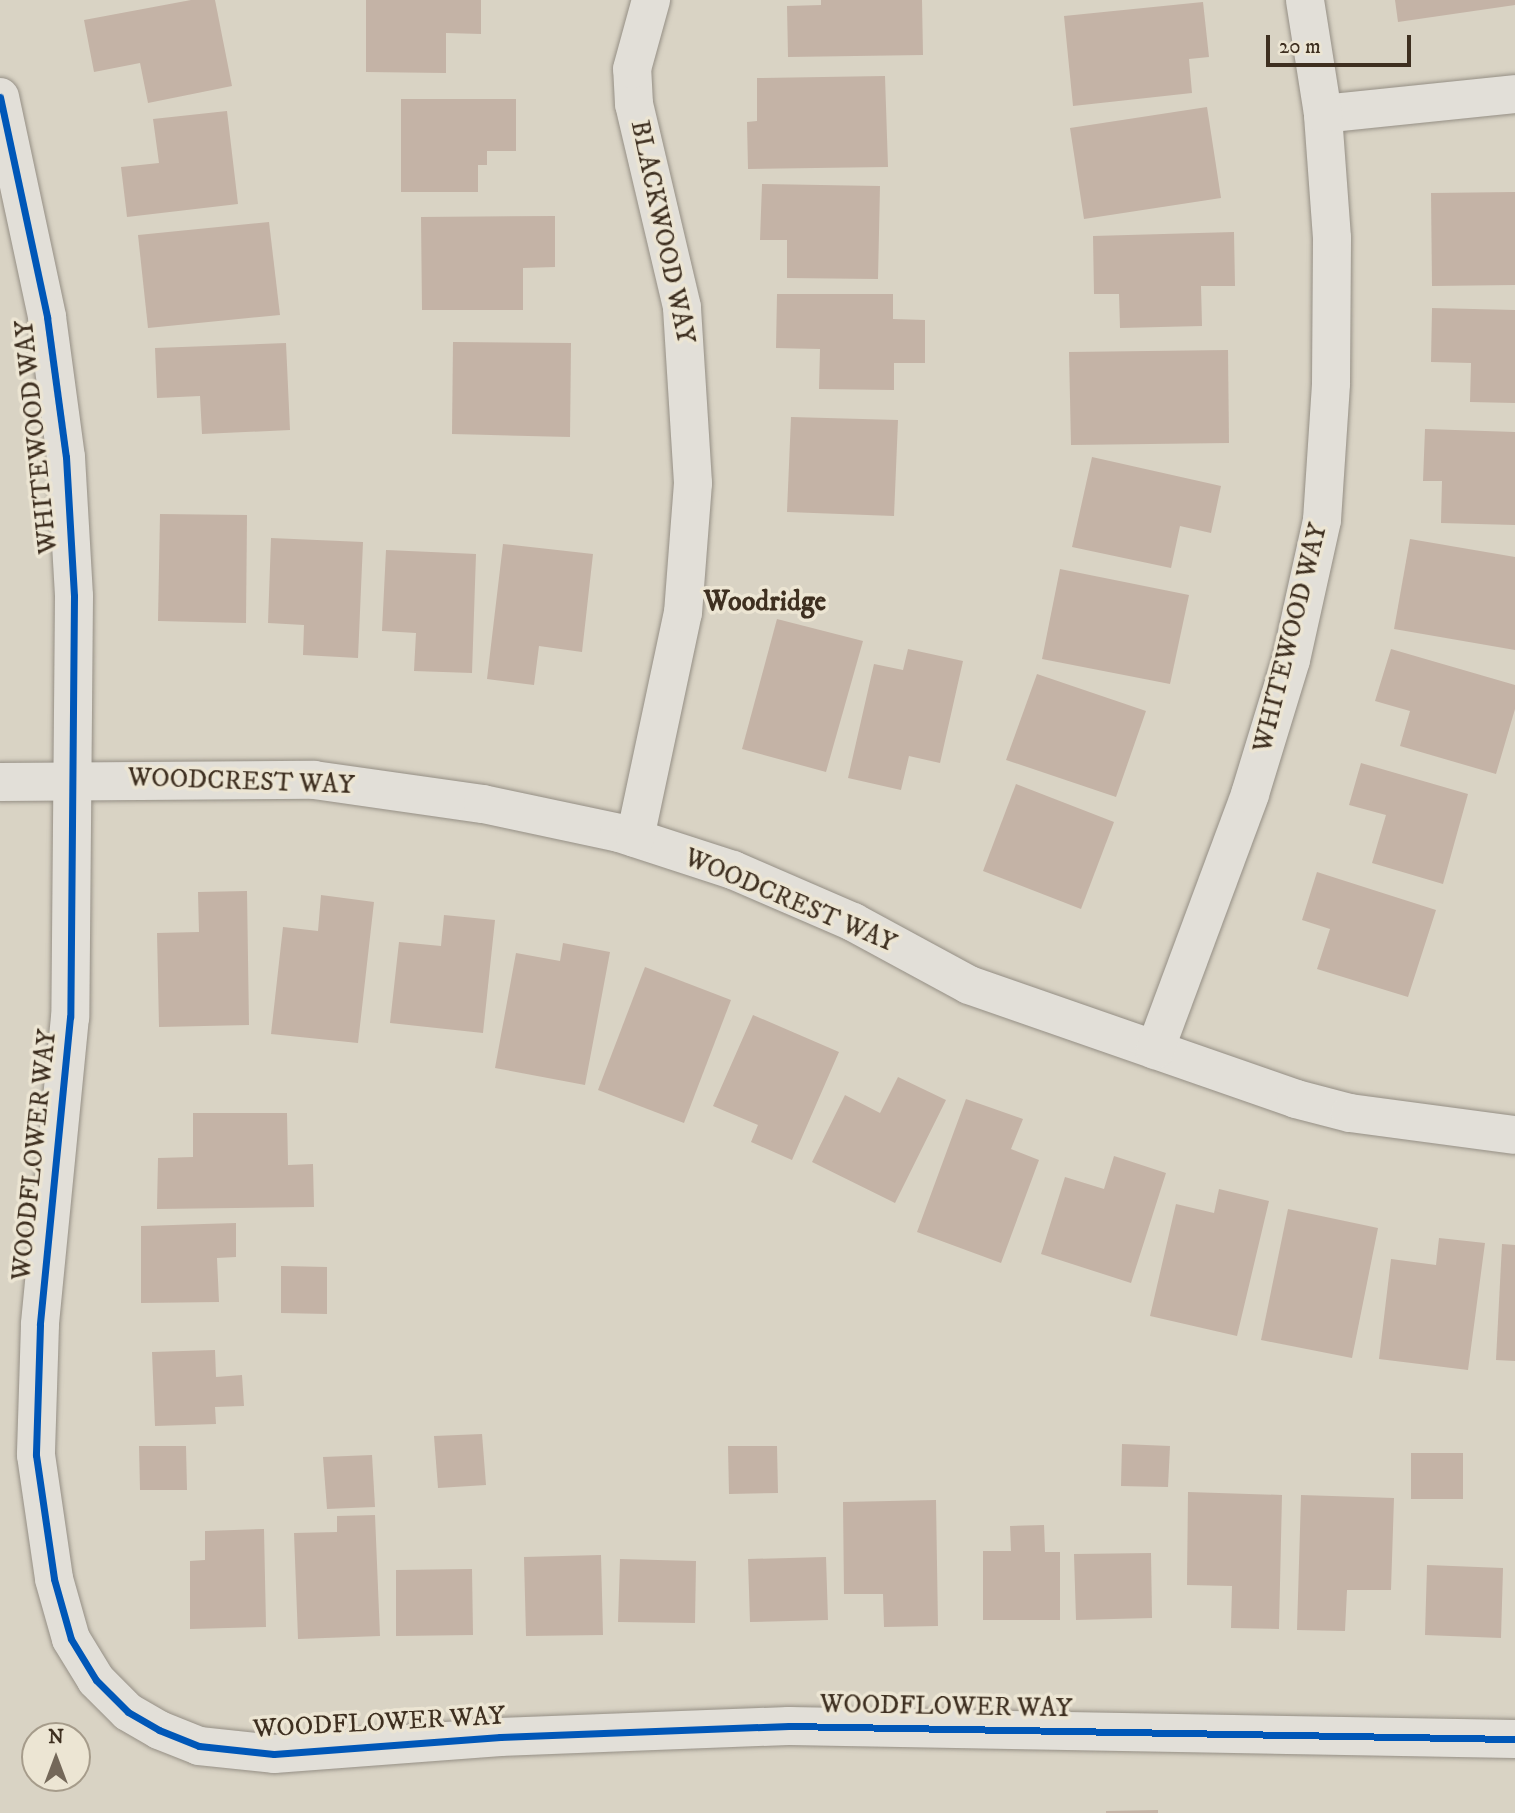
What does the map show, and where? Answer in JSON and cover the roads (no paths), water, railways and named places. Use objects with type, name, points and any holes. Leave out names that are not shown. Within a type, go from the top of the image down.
[{"type":"street","name":"BLACKWOOD WAY","points":[[635,838],[683,612],[693,483],[682,307],[634,104],[632,69],[652,0]]},
{"type":"street","name":"WHITEWOOD WAY","points":[[1155,1050],[1250,794],[1291,660],[1315,559],[1331,383],[1332,238],[1323,114],[1305,0]]},
{"type":"street","points":[[1323,114],[1515,94]]},
{"type":"street","name":"WHITEWOOD WAY","points":[[0,97],[47,317],[66,457],[74,596],[72,778]]},
{"type":"street","name":"WOODCREST WAY","points":[[0,782],[72,778],[259,777],[370,785],[483,804],[635,838],[733,870],[853,922],[969,985],[1296,1099],[1350,1113],[1515,1135]]},
{"type":"street","name":"WOODFLOWER WAY","points":[[72,778],[70,1017],[40,1325],[36,1455],[54,1579],[71,1639],[96,1680],[128,1712],[199,1746],[274,1754],[500,1737],[789,1726],[1515,1739]]},
{"type":"district","name":"Woodridge","points":[[765,602]]}]
